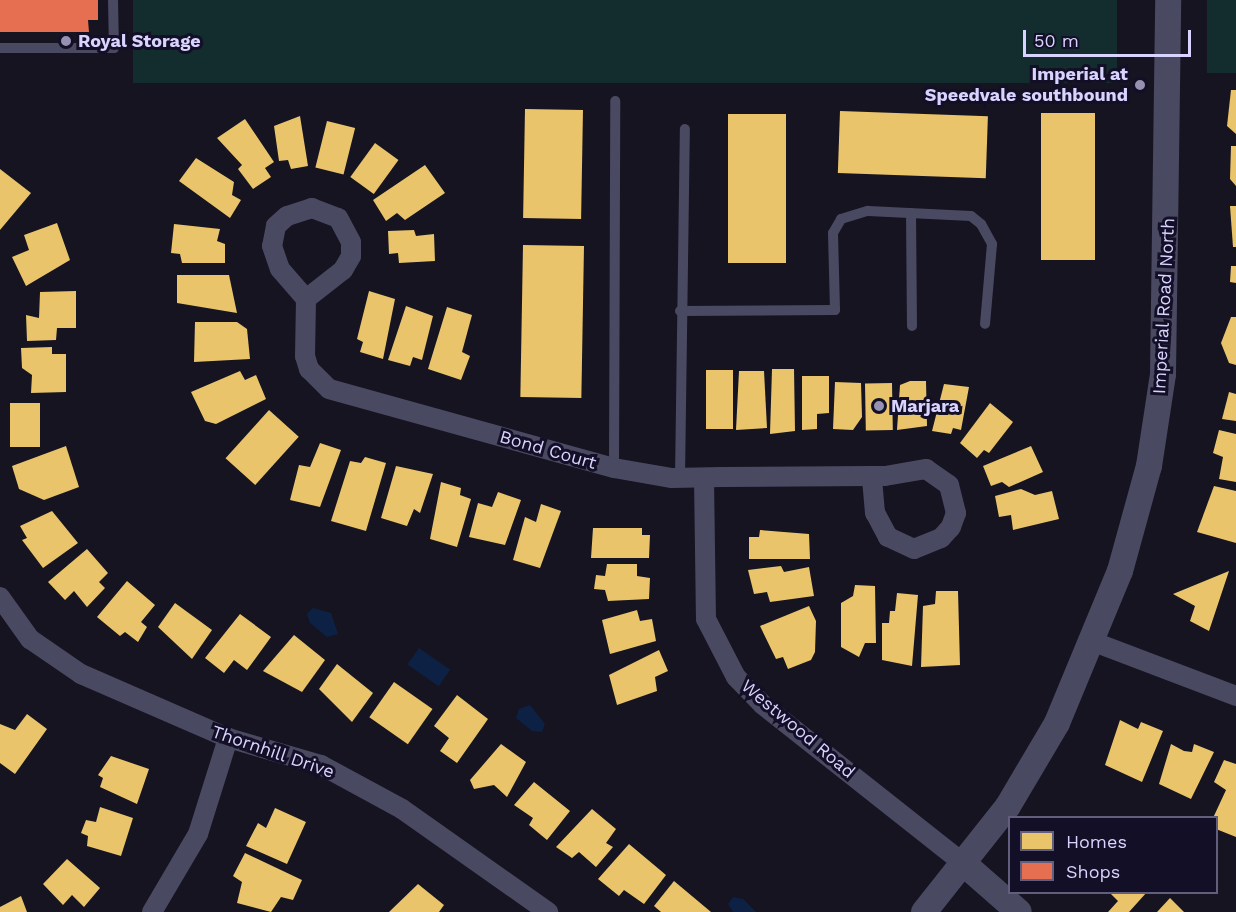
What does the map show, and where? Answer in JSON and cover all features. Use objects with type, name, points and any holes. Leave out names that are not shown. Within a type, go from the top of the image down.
[{"type":"street","name":"Imperial Road North","points":[[924,912],[963,863],[1037,761],[1094,642],[1149,466],[1163,374],[1168,0]]},
{"type":"street","points":[[312,208],[338,218],[351,242],[351,256],[344,270],[306,299],[280,269],[272,246],[276,226],[286,216],[312,208]]},
{"type":"street","name":"Bond Court","points":[[306,299],[306,362],[329,389],[614,468],[680,478],[872,476],[912,469],[939,474],[954,497],[951,527],[941,538],[914,549],[888,537],[875,513],[872,476]]},
{"type":"street","name":"Westwood Road","points":[[704,478],[706,619],[736,677],[763,705],[963,863],[1019,912]]},
{"type":"street","name":"Thornhill Drive","points":[[0,597],[30,639],[81,674],[228,738],[321,765],[411,815],[544,911]]},
{"type":"street","points":[[1094,642],[1236,696]]},
{"type":"street","points":[[152,912],[198,834],[228,738]]},
{"type":"lane","points":[[0,48],[114,48],[113,0]]},
{"type":"lane","points":[[614,468],[615,101]]},
{"type":"lane","points":[[680,478],[680,311],[685,129]]},
{"type":"lane","points":[[680,311],[835,310],[833,233],[841,219],[868,211],[971,216],[989,233],[985,324]]},
{"type":"lane","points":[[911,213],[912,326]]},
{"type":"green space","points":[[133,0],[1117,0],[1117,83],[133,83]]},
{"type":"green space","points":[[1207,0],[1236,0],[1236,73],[1207,73]]},
{"type":"water","points":[[313,608],[331,613],[338,634],[327,637],[310,623],[307,614]]},
{"type":"water","points":[[419,648],[450,670],[439,686],[408,664]]},
{"type":"water","points":[[530,705],[545,724],[542,732],[532,731],[516,718],[519,709]]},
{"type":"water","points":[[733,897],[743,899],[756,912],[733,912],[728,904]]},
{"type":"building: Homes","points":[[1231,90],[1236,90],[1236,134],[1227,126]]},
{"type":"building: Homes","points":[[525,109],[583,110],[581,219],[523,218]]},
{"type":"building: Homes","points":[[840,111],[988,116],[986,178],[838,173]]},
{"type":"building: Homes","points":[[1041,113],[1095,113],[1095,260],[1041,260]]},
{"type":"building: Homes","points":[[728,114],[786,114],[786,263],[728,263]]},
{"type":"building: Homes","points":[[300,116],[308,166],[291,169],[288,160],[279,161],[274,126]]},
{"type":"building: Homes","points":[[245,119],[274,162],[265,168],[271,177],[253,189],[238,169],[242,165],[217,138]]},
{"type":"building: Homes","points":[[327,121],[355,128],[344,175],[315,168]]},
{"type":"building: Homes","points":[[375,143],[398,160],[374,194],[350,177]]},
{"type":"building: Homes","points":[[1231,146],[1236,146],[1236,186],[1230,179]]},
{"type":"building: Homes","points":[[196,158],[234,182],[232,195],[241,200],[230,218],[179,181]]},
{"type":"building: Homes","points":[[425,165],[445,193],[405,220],[397,213],[386,221],[373,200]]},
{"type":"building: Homes","points":[[0,169],[31,193],[0,230]]},
{"type":"building: Homes","points":[[1230,206],[1236,206],[1236,247],[1233,247]]},
{"type":"building: Homes","points":[[57,223],[70,260],[26,286],[12,257],[29,250],[24,235]]},
{"type":"building: Homes","points":[[174,224],[220,229],[217,241],[225,244],[225,263],[182,263],[180,254],[171,253]]},
{"type":"building: Homes","points":[[414,230],[416,236],[434,234],[435,261],[399,263],[398,253],[389,254],[388,231]]},
{"type":"building: Homes","points":[[523,245],[584,246],[581,398],[520,397]]},
{"type":"building: Homes","points":[[1231,266],[1236,266],[1236,283],[1230,282]]},
{"type":"building: Homes","points":[[177,275],[229,275],[237,313],[177,303]]},
{"type":"building: Homes","points":[[76,291],[76,328],[57,328],[56,340],[27,341],[26,315],[39,318],[40,292]]},
{"type":"building: Homes","points":[[369,291],[395,299],[383,359],[360,352],[363,342],[357,339]]},
{"type":"building: Homes","points":[[406,306],[433,316],[422,360],[413,357],[410,366],[388,360]]},
{"type":"building: Homes","points":[[447,307],[472,315],[462,352],[470,356],[461,380],[428,369]]},
{"type":"building: Homes","points":[[1231,317],[1236,317],[1236,365],[1229,363],[1221,343]]},
{"type":"building: Homes","points":[[195,322],[237,322],[247,329],[250,359],[194,362]]},
{"type":"building: Homes","points":[[52,347],[52,354],[66,354],[66,392],[31,393],[32,375],[22,368],[21,348]]},
{"type":"building: Homes","points":[[772,369],[794,369],[795,431],[770,434]]},
{"type":"building: Homes","points":[[706,370],[733,370],[733,429],[706,429]]},
{"type":"building: Homes","points":[[240,371],[245,380],[256,375],[266,399],[216,424],[205,421],[191,392]]},
{"type":"building: Homes","points":[[739,371],[764,371],[767,428],[736,430]]},
{"type":"building: Homes","points":[[802,376],[829,376],[829,413],[817,414],[817,429],[802,430]]},
{"type":"building: Homes","points":[[910,381],[926,381],[927,426],[897,430],[900,385]]},
{"type":"building: Homes","points":[[835,382],[861,383],[862,417],[853,430],[833,429]]},
{"type":"building: Homes","name":"Marjara","points":[[865,383],[892,383],[893,430],[866,430]]},
{"type":"building: Homes","points":[[944,384],[969,387],[961,430],[953,428],[951,434],[932,431]]},
{"type":"building: Homes","points":[[1229,392],[1236,394],[1236,421],[1222,419]]},
{"type":"building: Homes","points":[[10,403],[40,403],[40,447],[10,447]]},
{"type":"building: Homes","points":[[990,403],[1013,422],[989,453],[984,450],[977,458],[960,443]]},
{"type":"building: Homes","points":[[269,410],[299,437],[255,485],[226,458]]},
{"type":"building: Homes","points":[[1219,430],[1236,434],[1236,482],[1219,479],[1223,457],[1213,453]]},
{"type":"building: Homes","points":[[320,443],[341,450],[320,507],[290,500],[299,465],[310,467]]},
{"type":"building: Homes","points":[[66,446],[79,487],[44,500],[19,489],[12,466]]},
{"type":"building: Homes","points":[[1031,446],[1043,472],[1009,487],[1002,482],[991,486],[983,466]]},
{"type":"building: Homes","points":[[365,457],[386,463],[366,531],[331,521],[350,461],[361,463]]},
{"type":"building: Homes","points":[[396,466],[433,474],[420,513],[414,509],[407,526],[381,518]]},
{"type":"building: Homes","points":[[441,482],[461,488],[460,495],[471,499],[457,547],[430,539]]},
{"type":"building: Homes","points":[[1214,486],[1236,491],[1236,543],[1197,532]]},
{"type":"building: Homes","points":[[1021,489],[1035,495],[1052,491],[1059,519],[1013,530],[1011,515],[999,517],[995,496]]},
{"type":"building: Homes","points":[[498,492],[521,500],[505,545],[469,537],[478,503],[492,507]]},
{"type":"building: Homes","points":[[541,504],[561,511],[540,568],[513,560],[525,517],[536,522]]},
{"type":"building: Homes","points":[[52,511],[78,543],[43,568],[22,540],[27,538],[20,526]]},
{"type":"building: Homes","points":[[593,528],[642,528],[642,535],[650,535],[649,558],[591,558]]},
{"type":"building: Homes","points":[[760,530],[809,534],[810,559],[749,559],[749,537],[759,537]]},
{"type":"building: Homes","points":[[87,549],[108,573],[99,582],[105,588],[87,607],[74,591],[65,600],[48,582]]},
{"type":"building: Homes","points":[[607,564],[637,564],[637,576],[650,578],[649,599],[608,601],[605,590],[594,589],[596,575],[605,576]]},
{"type":"building: Homes","points":[[781,566],[784,572],[809,567],[814,596],[770,602],[767,592],[754,594],[748,570]]},
{"type":"building: Homes","points":[[1229,571],[1209,631],[1190,621],[1195,606],[1173,594]]},
{"type":"building: Homes","points":[[127,581],[155,605],[141,622],[147,627],[138,642],[125,632],[120,636],[97,617]]},
{"type":"building: Homes","points":[[855,585],[875,586],[876,643],[865,643],[859,657],[841,647],[841,603],[853,596]]},
{"type":"building: Homes","points":[[936,591],[958,591],[960,665],[921,667],[923,606],[935,604]]},
{"type":"building: Homes","points":[[897,593],[918,595],[912,666],[882,660],[882,623],[889,623],[890,611],[895,611]]},
{"type":"building: Homes","points":[[175,603],[212,630],[192,659],[158,627]]},
{"type":"building: Homes","points":[[809,606],[816,621],[815,652],[811,660],[788,669],[783,657],[776,659],[760,626]]},
{"type":"building: Homes","points":[[637,610],[640,621],[652,619],[656,641],[610,654],[602,620]]},
{"type":"building: Homes","points":[[240,614],[271,637],[247,670],[234,660],[224,673],[205,658]]},
{"type":"building: Homes","points":[[294,635],[325,660],[302,692],[263,671]]},
{"type":"building: Homes","points":[[659,650],[668,671],[655,677],[657,691],[617,705],[609,675]]},
{"type":"building: Homes","points":[[337,664],[373,693],[352,722],[319,689]]},
{"type":"building: Homes","points":[[394,682],[433,709],[408,744],[369,717]]},
{"type":"building: Homes","points":[[457,695],[488,719],[457,763],[440,751],[449,738],[434,726]]},
{"type":"building: Homes","points":[[27,714],[47,729],[15,774],[0,763],[0,724],[15,730]]},
{"type":"building: Homes","points":[[1120,720],[1138,729],[1141,722],[1163,731],[1142,782],[1105,765]]},
{"type":"building: Homes","points":[[501,744],[526,762],[507,797],[494,785],[474,789],[470,780]]},
{"type":"building: Homes","points":[[1171,744],[1184,751],[1192,752],[1194,744],[1214,752],[1191,799],[1159,784]]},
{"type":"building: Homes","points":[[111,756],[149,769],[137,804],[100,787],[103,778],[98,775]]},
{"type":"building: Homes","points":[[1224,760],[1236,764],[1236,837],[1218,830],[1218,816],[1214,816],[1226,790],[1214,782]]},
{"type":"building: Homes","points":[[534,782],[570,811],[547,840],[529,825],[533,818],[514,805]]},
{"type":"building: Homes","points":[[100,807],[133,818],[121,856],[87,846],[88,836],[81,833],[86,820],[96,822]]},
{"type":"building: Homes","points":[[275,808],[306,822],[287,864],[246,846],[258,823],[266,828]]},
{"type":"building: Homes","points":[[592,809],[616,829],[606,843],[613,847],[596,867],[579,852],[572,858],[556,847]]},
{"type":"building: Homes","points":[[629,844],[666,875],[644,904],[624,890],[619,896],[598,879]]},
{"type":"building: Homes","points":[[245,853],[302,880],[293,900],[281,897],[271,912],[237,903],[242,882],[233,876]]},
{"type":"building: Homes","points":[[67,859],[100,888],[84,907],[72,895],[63,905],[43,884]]},
{"type":"building: Homes","points":[[674,881],[711,912],[661,912],[654,906]]},
{"type":"building: Homes","points":[[418,884],[444,905],[439,912],[389,912]]},
{"type":"building: Homes","points":[[1111,894],[1145,894],[1129,912],[1108,912],[1118,901]]},
{"type":"building: Homes","points":[[21,896],[27,912],[0,912],[0,907]]},
{"type":"building: Homes","points":[[1170,898],[1184,912],[1157,912]]},
{"type":"building: Shops","points":[[0,0],[98,0],[98,20],[88,20],[89,32],[0,32]]},
{"type":"place","name":"Royal Storage","points":[[66,41]]},
{"type":"place","name":"Imperial at Speedvale southbound","points":[[1140,85]]},
{"type":"place","name":"Marjara","points":[[879,406]]}]
